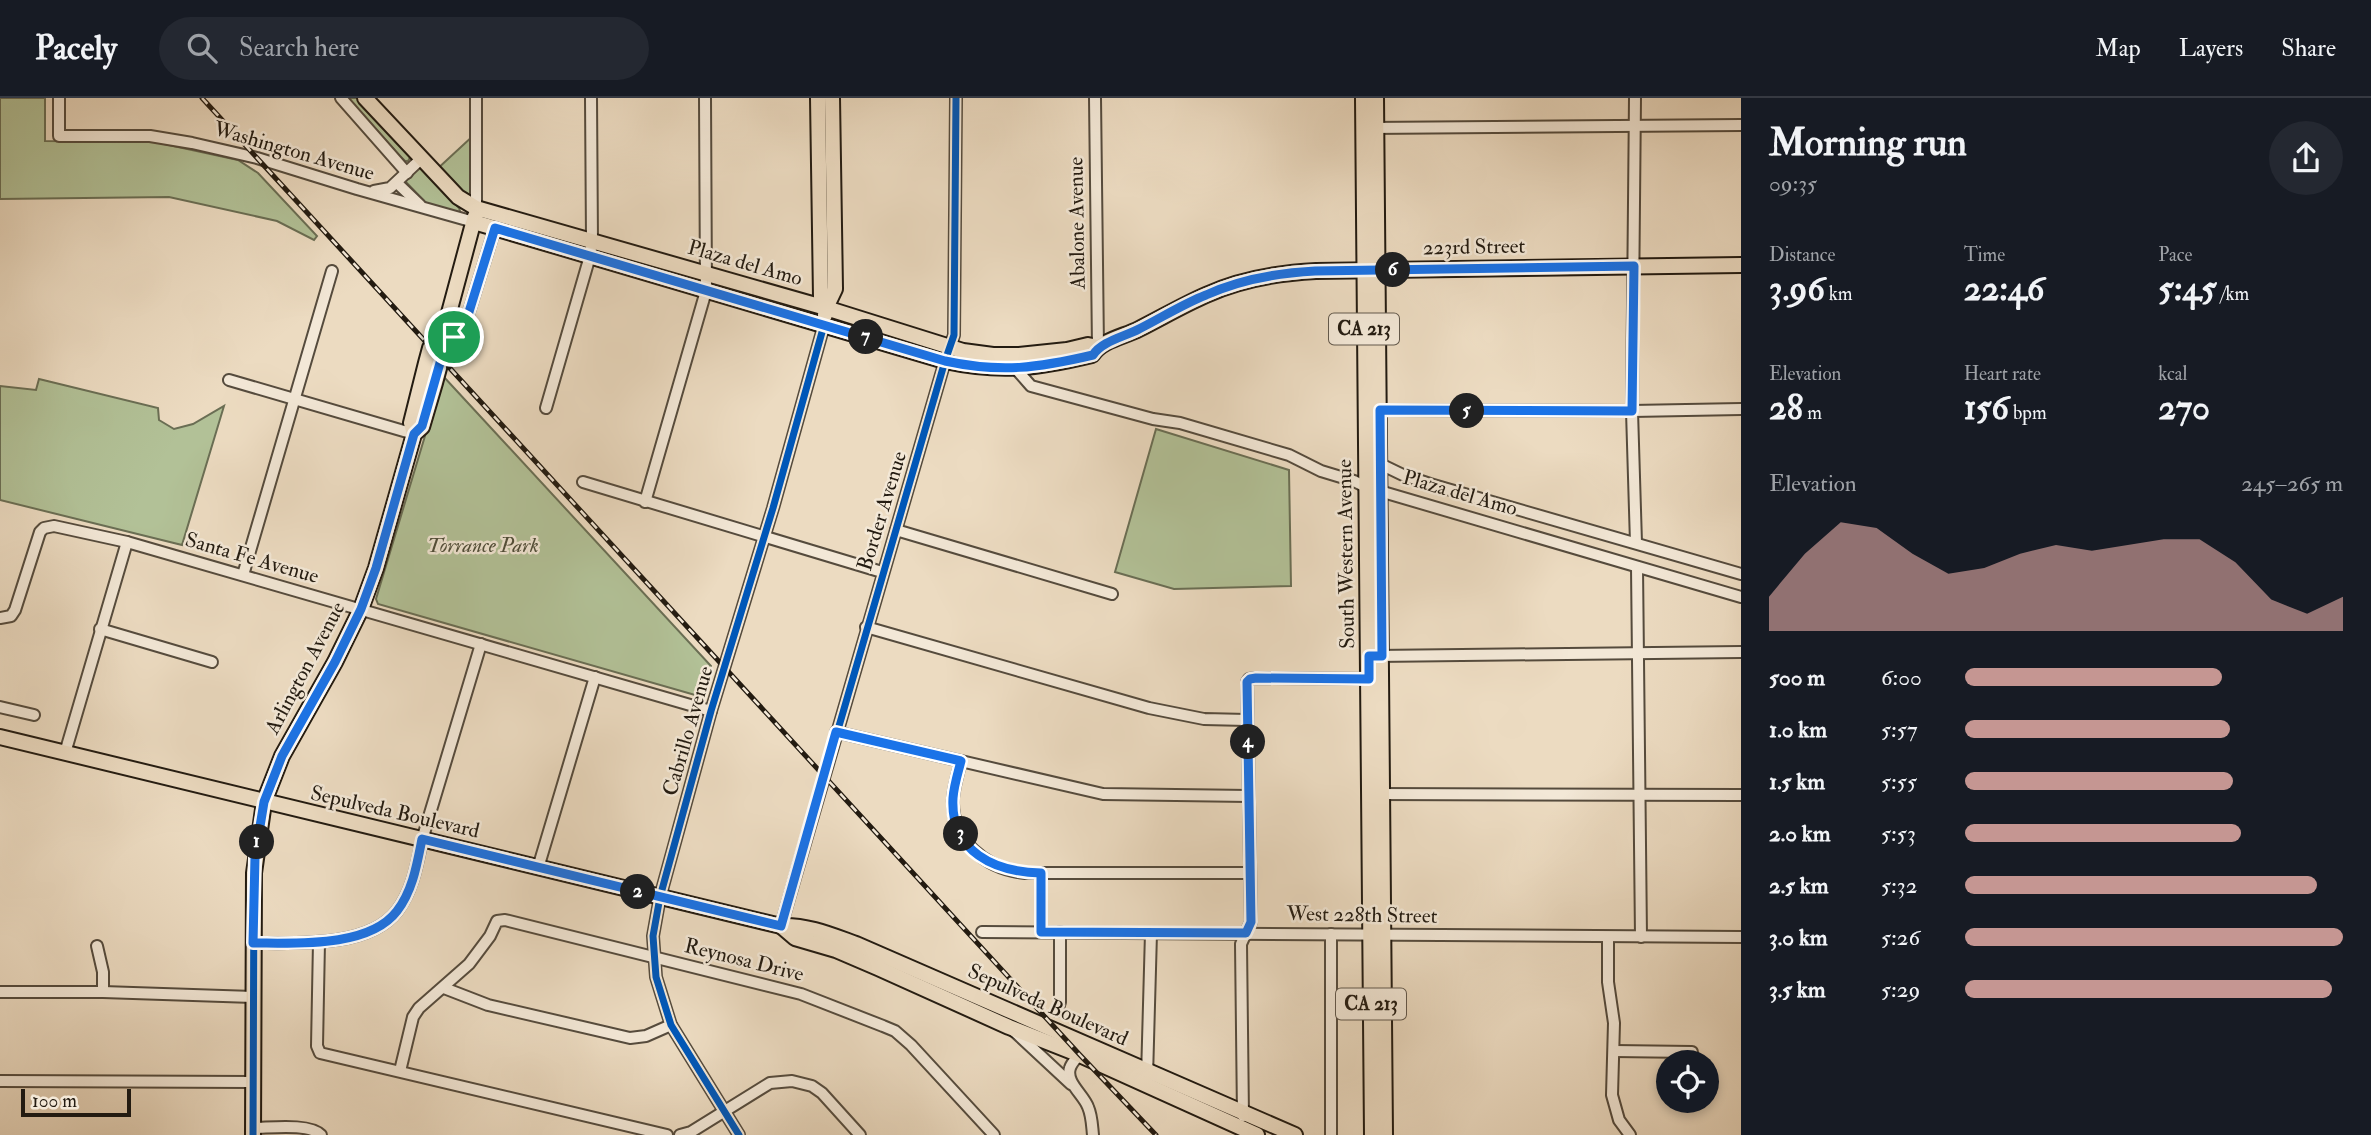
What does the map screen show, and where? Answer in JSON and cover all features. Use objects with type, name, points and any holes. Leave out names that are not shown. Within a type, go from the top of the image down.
[{"type":"main road","name":"Plaza del Amo","points":[[365,98],[475,215],[495,228],[964,365],[1016,369],[1044,366],[1093,355],[1098,347],[1088,345],[1045,354],[980,354],[592,240],[475,215]]},
{"type":"main road","name":"Cabrillo Avenue","points":[[818,98],[821,297],[826,308]]},
{"type":"main road","name":"Cabrillo Avenue","points":[[824,325],[826,308],[835,289],[832,98]]},
{"type":"main road","name":"South Western Avenue","points":[[1363,98],[1370,128]]},
{"type":"main road","name":"South Western Avenue","points":[[1376,98],[1370,128],[1372,410],[1366,457],[1376,656]]},
{"type":"main road","name":"Arlington Avenue","points":[[253,1131],[255,857],[264,802],[282,756],[335,662],[361,609],[376,568],[414,434],[411,423],[430,348],[447,330],[475,215]]},
{"type":"main road","name":"223rd Street","points":[[1098,347],[1204,295],[1251,279],[1296,272],[1741,265]]},
{"type":"main road","name":"South Western Avenue","points":[[1372,410],[1380,463],[1381,492],[1376,656],[1376,794],[1377,934],[1385,1019],[1385,1135]]},
{"type":"main road","name":"Sepulveda Boulevard","points":[[0,737],[781,926],[800,925],[824,932],[1009,1027],[1082,1050]]},
{"type":"main road","name":"South Western Avenue","points":[[1372,1135],[1371,979],[1377,934]]},
{"type":"main road","name":"Sepulveda Boulevard","points":[[903,972],[1147,1078],[1243,1112],[1295,1135]]},
{"type":"main road","points":[[1371,979],[1378,992],[1377,1016],[1385,1019]]},
{"type":"main road","name":"Sepulveda Boulevard","points":[[1147,1078],[1250,1132]]},
{"type":"street","name":"Washington Avenue","points":[[59,98],[59,136],[150,136],[175,139],[257,158],[423,208],[475,215]]},
{"type":"street","points":[[341,98],[407,173]]},
{"type":"street","name":"Arlington Avenue","points":[[475,215],[476,98]]},
{"type":"street","points":[[546,408],[590,256],[591,98]]},
{"type":"street","points":[[645,502],[706,291],[705,98]]},
{"type":"street","name":"Border Avenue","points":[[781,926],[882,572],[954,335],[956,98]]},
{"type":"street","name":"Abalone Avenue","points":[[1095,98],[1098,347]]},
{"type":"street","points":[[1635,98],[1632,411],[1636,543]]},
{"type":"street","points":[[1370,128],[1741,125]]},
{"type":"street","points":[[357,189],[383,191],[397,183],[422,158]]},
{"type":"street","points":[[397,183],[423,208]]},
{"type":"street","name":"Arlington Avenue","points":[[447,330],[454,337],[464,328],[495,228]]},
{"type":"street","points":[[243,575],[332,271]]},
{"type":"street","name":"Cabrillo Avenue","points":[[739,1135],[671,1025],[656,977],[653,958],[654,927],[711,711],[764,538],[824,325]]},
{"type":"street","points":[[1044,366],[1041,375],[1043,382],[1050,389]]},
{"type":"street","name":"Plaza del Amo","points":[[1016,369],[1031,386],[1153,419],[1180,423],[1289,455],[1321,471],[1381,492],[1741,597]]},
{"type":"street","points":[[229,380],[414,434]]},
{"type":"street","points":[[1372,410],[1632,411],[1741,408]]},
{"type":"street","name":"Plaza del Amo","points":[[1366,457],[1403,475],[1430,484],[1741,574]]},
{"type":"street","points":[[583,482],[882,572]]},
{"type":"street","name":"Santa Fe Avenue","points":[[0,618],[11,616],[16,610],[36,540],[44,528],[62,527],[127,542],[711,711]]},
{"type":"street","points":[[896,530],[1112,594]]},
{"type":"street","points":[[65,753],[127,542]]},
{"type":"street","points":[[1637,567],[1641,937]]},
{"type":"street","points":[[866,627],[1149,708],[1204,719],[1247,720]]},
{"type":"street","points":[[100,629],[212,662]]},
{"type":"street","points":[[253,943],[319,942],[365,933],[388,920],[397,911],[410,888],[422,839],[481,644]]},
{"type":"street","points":[[1376,656],[1741,652]]},
{"type":"street","points":[[538,868],[595,677]]},
{"type":"street","points":[[1250,1132],[1243,1112],[1241,944],[1251,922],[1247,682],[1256,678],[1376,679]]},
{"type":"street","points":[[0,707],[34,715]]},
{"type":"street","points":[[836,732],[1103,793],[1249,796]]},
{"type":"street","points":[[961,761],[953,799],[962,837],[977,855],[1001,868],[1014,872],[1041,873],[1250,873]]},
{"type":"street","points":[[1376,794],[1741,795]]},
{"type":"street","points":[[1041,873],[1041,932]]},
{"type":"street","name":"Reynosa Drive","points":[[400,1071],[413,1017],[427,1000],[469,964],[500,920],[801,994],[830,1003],[895,1031],[994,1135]]},
{"type":"street","name":"West 228th Street","points":[[982,932],[1741,937]]},
{"type":"street","points":[[1057,1011],[1060,1002],[1060,932]]},
{"type":"street","points":[[1147,1078],[1151,933]]},
{"type":"street","points":[[1331,934],[1331,1135]]},
{"type":"street","points":[[1608,937],[1608,982],[1614,1023],[1612,1095],[1614,1109],[1630,1135]]},
{"type":"street","points":[[319,942],[318,1050],[330,1056],[667,1135]]},
{"type":"street","points":[[97,946],[103,972],[103,992]]},
{"type":"street","points":[[444,988],[488,1005],[630,1038],[639,1038],[671,1025]]},
{"type":"street","points":[[0,992],[253,997]]},
{"type":"street","points":[[1009,1027],[1077,1090]]},
{"type":"street","points":[[1082,1050],[1070,1065],[1069,1071],[1089,1108],[1093,1135]]},
{"type":"street","points":[[1614,1051],[1656,1052]]},
{"type":"street","points":[[0,1081],[253,1082]]},
{"type":"street","points":[[680,1135],[691,1132],[771,1083],[780,1081],[802,1082],[822,1093],[860,1135]]},
{"type":"street","points":[[1321,1135],[1331,1117]]},
{"type":"street","points":[[253,1131],[299,1128],[317,1131],[321,1135]]},
{"type":"green space","points":[[0,98],[45,98],[45,141],[155,142],[238,160],[258,173],[317,236],[314,240],[277,221],[169,197],[0,199]]},
{"type":"green space","points":[[348,98],[358,98],[408,152],[411,156],[408,161],[400,156]]},
{"type":"green space","points":[[475,134],[475,206],[435,171]]},
{"type":"green space","points":[[421,166],[460,211],[457,213],[427,204],[404,180]]},
{"type":"green space","name":"Torrance Park","points":[[443,376],[711,666],[702,697],[378,604],[376,599]]},
{"type":"green space","points":[[39,379],[158,408],[159,420],[174,429],[193,424],[224,406],[182,545],[0,500],[0,386],[36,390]]},
{"type":"green space","points":[[1156,429],[1289,470],[1291,586],[1174,589],[1115,572]]},
{"type":"railway","points":[[202,98],[1156,1135]]},
{"type":"cycle path","points":[[781,926],[954,335],[956,98]]},
{"type":"cycle path","points":[[739,1135],[671,1025],[656,977],[653,936],[660,897],[711,711],[773,508],[824,325]]},
{"type":"cycle path","points":[[292,736],[338,658],[362,609],[384,544],[414,434]]},
{"type":"cycle path","points":[[253,1135],[254,873],[264,802]]},
{"type":"route","points":[[495,228],[945,361],[1016,369],[1056,364],[1093,355],[1098,347],[1204,295],[1271,275],[1315,271],[1634,266],[1632,411],[1380,410],[1382,656],[1369,656],[1369,679],[1256,678],[1247,682],[1251,922],[1246,933],[1041,932],[1041,873],[1014,872],[1001,868],[977,855],[962,837],[953,799],[961,761],[836,732],[781,926],[422,839],[405,899],[388,920],[377,927],[365,933],[319,942],[253,943],[255,857],[264,802],[282,756],[335,662],[361,609],[376,568],[414,434],[422,426],[448,335],[454,337],[464,328],[495,228]]}]
